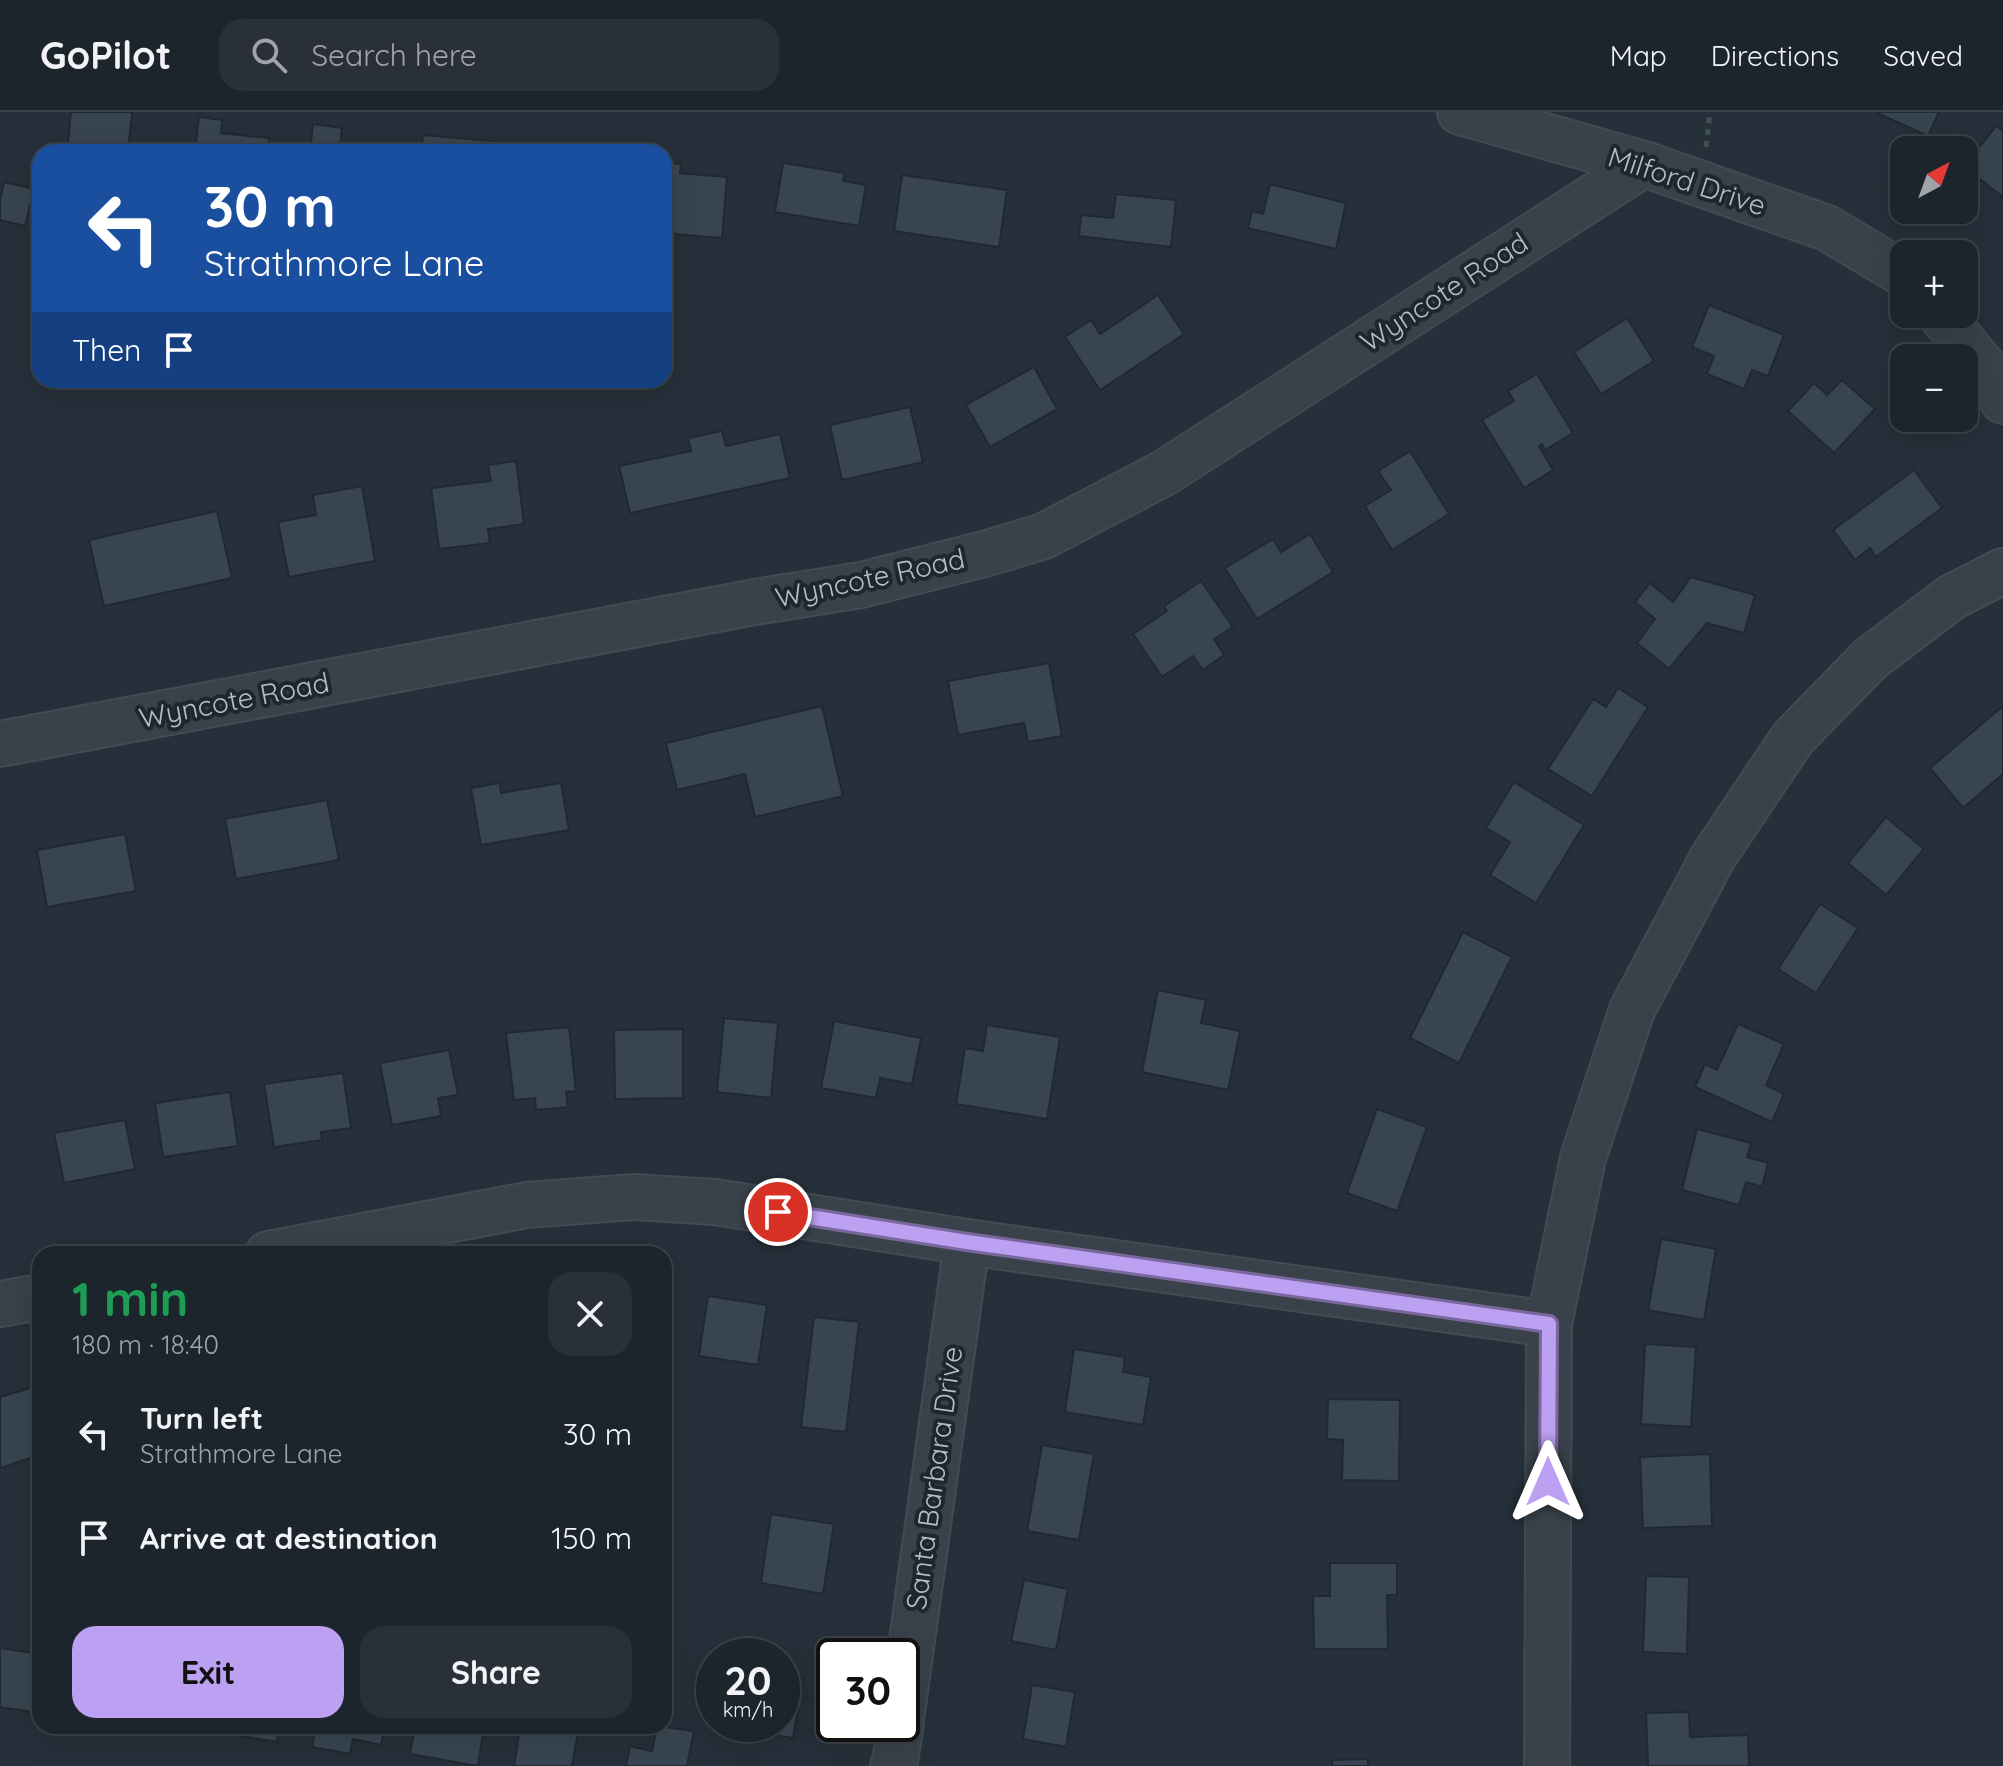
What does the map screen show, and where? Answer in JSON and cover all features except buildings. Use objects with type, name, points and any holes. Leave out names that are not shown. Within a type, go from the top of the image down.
[{"type":"street","name":"Milford Drive","points":[[1460,112],[1644,164],[1827,228],[1890,266]]},
{"type":"street","name":"Wyncote Road","points":[[0,744],[740,604],[861,585],[1044,536],[1164,473],[1644,164]]},
{"type":"street","points":[[1952,328],[1993,378],[2003,401]]},
{"type":"street","points":[[1547,1766],[1549,1324],[1583,1158],[1632,1010],[1713,857],[1793,738],[1870,659],[1952,597],[2003,571]]},
{"type":"street","points":[[310,1246],[527,1205],[634,1197],[715,1202],[967,1242],[1549,1324]]},
{"type":"street","name":"Santa Barbara Drive","points":[[912,1638],[967,1242]]},
{"type":"street","points":[[0,1304],[32,1298]]},
{"type":"street","points":[[893,1766],[898,1742]]},
{"type":"route","points":[[778,1212],[967,1242],[1549,1324],[1548,1482]]}]
